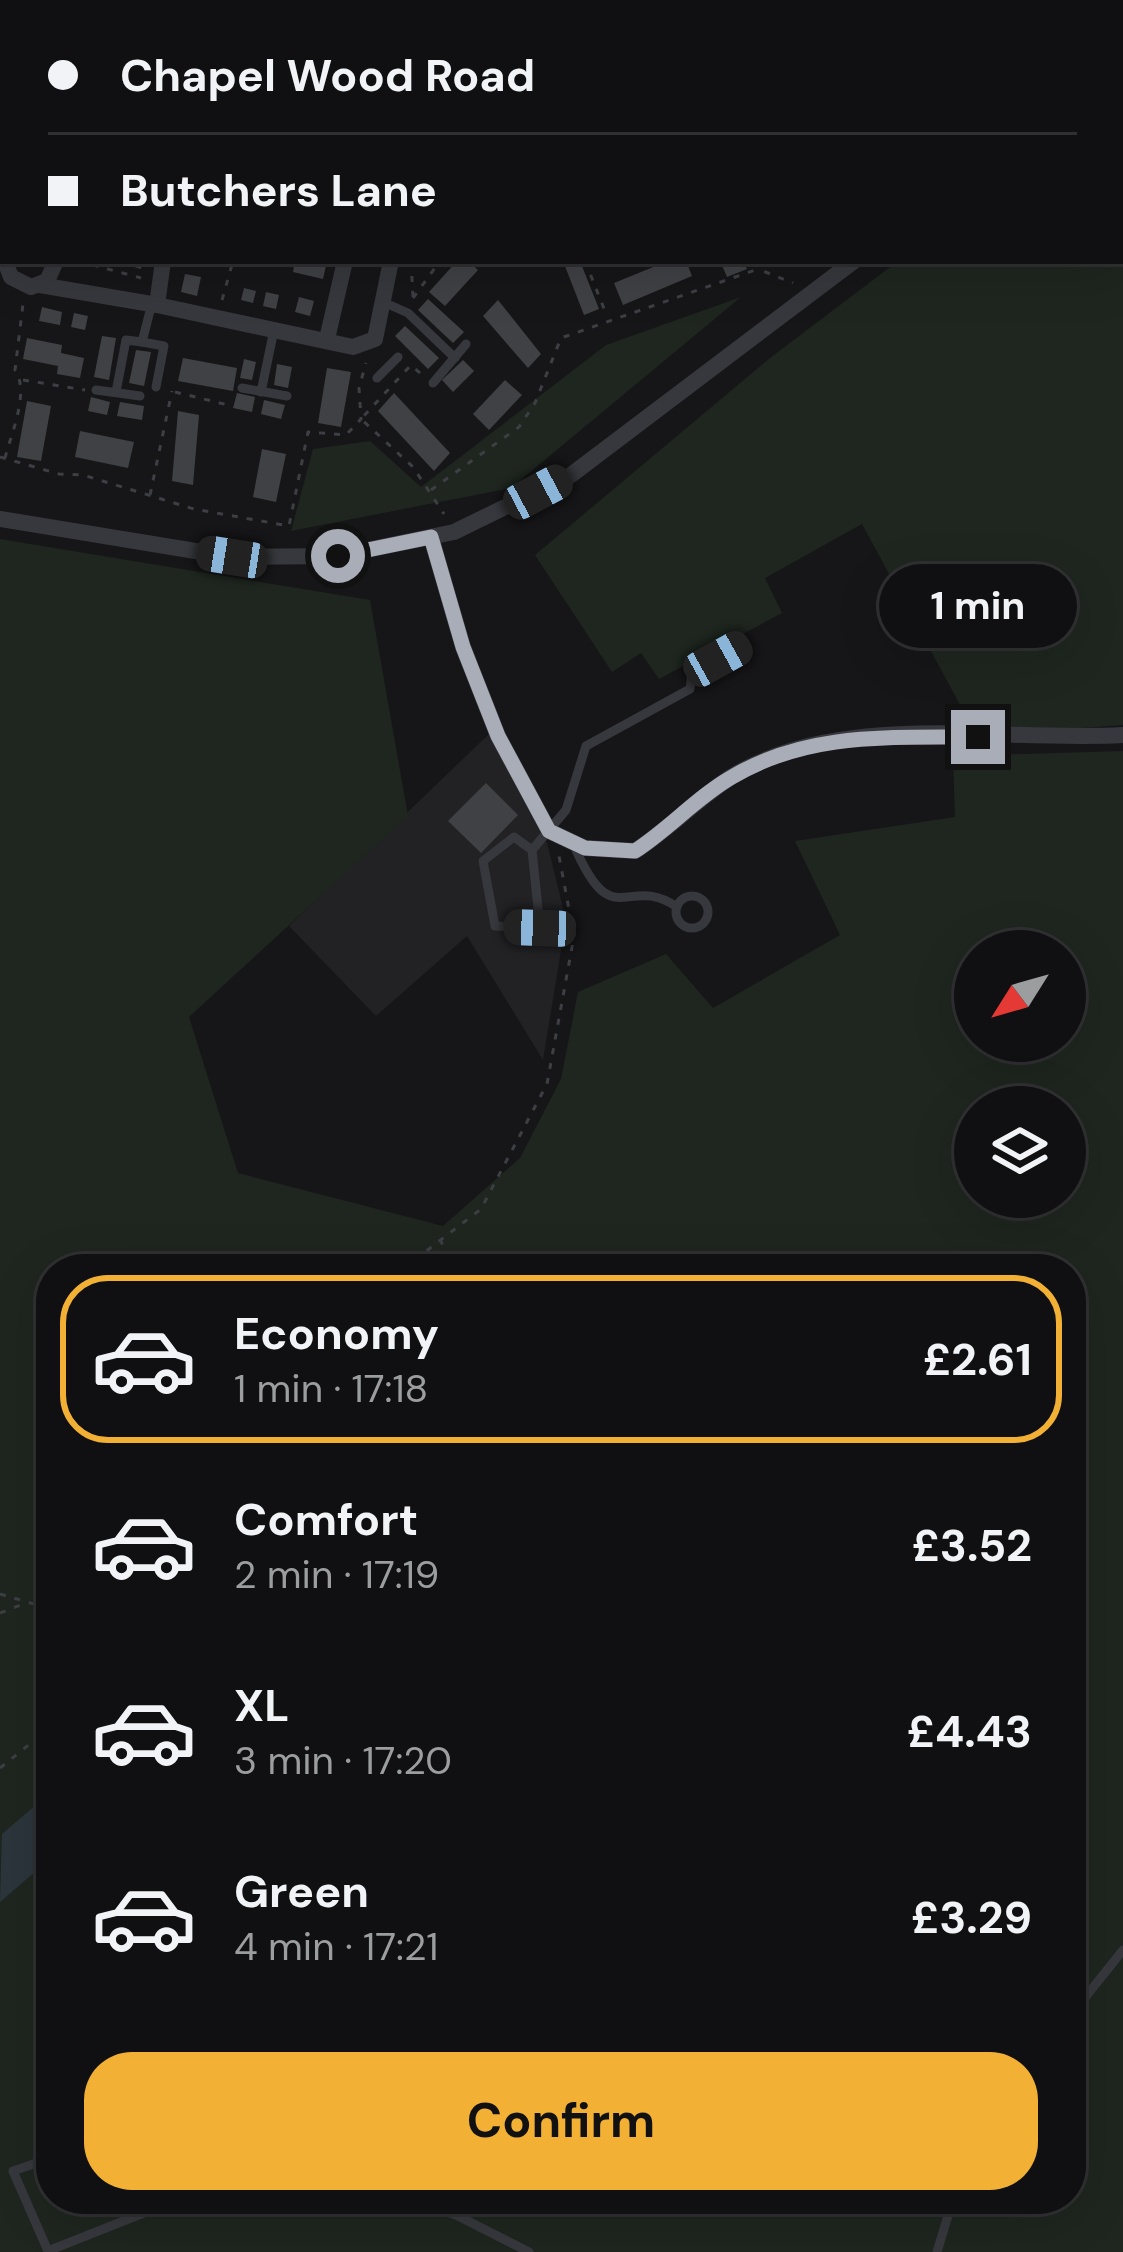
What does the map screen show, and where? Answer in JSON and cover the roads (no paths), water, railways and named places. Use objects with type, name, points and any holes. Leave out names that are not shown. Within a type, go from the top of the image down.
[{"type":"street","points":[[8,264],[30,285],[155,304],[353,347],[375,339],[390,264]]},
{"type":"street","points":[[30,285],[53,264]]},
{"type":"street","points":[[155,304],[163,264]]},
{"type":"street","points":[[327,339],[343,264]]},
{"type":"street","points":[[0,520],[232,557],[338,556],[454,532],[571,475],[850,264]]},
{"type":"street","points":[[431,537],[463,647],[498,736],[559,837],[604,852],[635,851],[732,777],[796,749],[858,735],[1123,735]]},
{"type":"lane","points":[[383,302],[408,313],[455,358]]},
{"type":"lane","points":[[142,341],[155,304]]},
{"type":"lane","points":[[261,392],[274,330]]},
{"type":"lane","points":[[375,339],[396,360],[377,378]]},
{"type":"lane","points":[[116,392],[126,340],[164,346],[156,386]]},
{"type":"lane","points":[[433,383],[466,344]]},
{"type":"lane","points":[[242,388],[287,396]]},
{"type":"lane","points":[[96,389],[140,396]]},
{"type":"lane","points":[[532,850],[559,837],[586,746],[690,689],[692,674],[743,645]]},
{"type":"lane","points":[[514,837],[532,850],[540,928],[495,926],[483,861],[514,837]]},
{"type":"lane","points":[[559,837],[605,895],[661,899],[677,907]]},
{"type":"lane","points":[[1086,1996],[1123,1950]]},
{"type":"lane","points":[[36,2163],[13,2171],[48,2251],[141,2214]]},
{"type":"lane","points":[[453,2214],[529,2252]]},
{"type":"lane","points":[[937,2252],[948,2214]]}]
